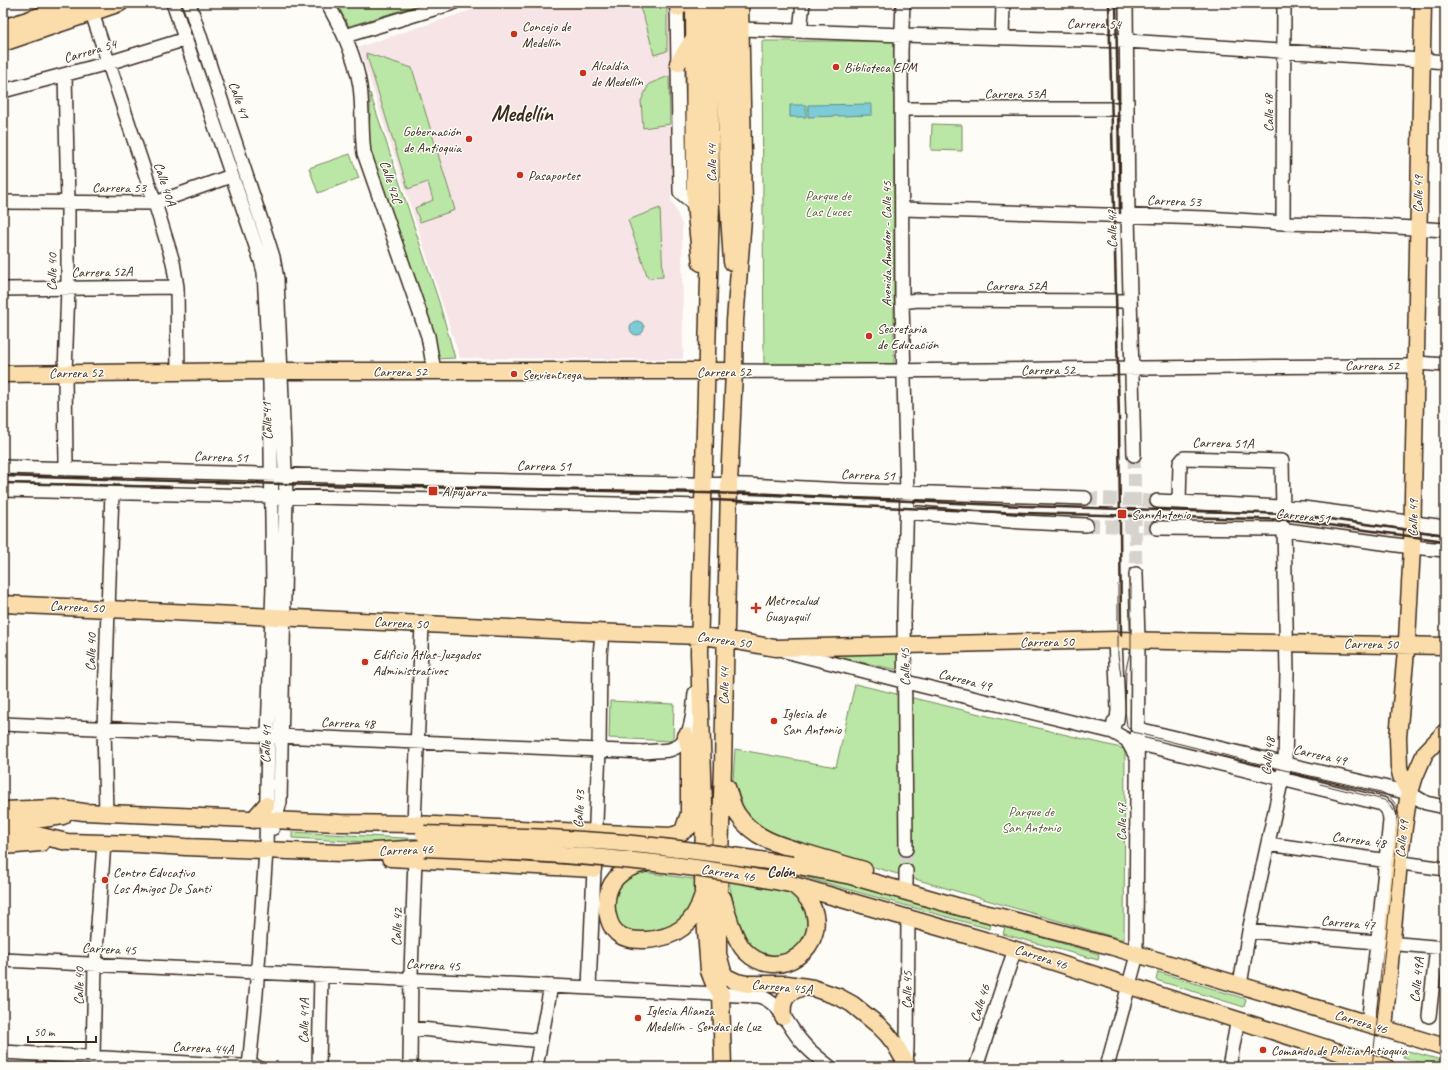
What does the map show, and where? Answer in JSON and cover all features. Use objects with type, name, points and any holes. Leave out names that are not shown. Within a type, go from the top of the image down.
[{"type":"main road","points":[[3,28],[79,3]]},
{"type":"main road","points":[[3,43],[120,3]]},
{"type":"main road","name":"Calle 44","points":[[694,3],[695,205],[707,323]]},
{"type":"main road","name":"Calle 44","points":[[710,3],[711,204],[699,653],[704,806],[703,891],[709,971],[714,984],[721,994],[723,1067]]},
{"type":"main road","name":"Calle 44","points":[[725,3],[728,199],[735,321]]},
{"type":"main road","name":"Calle 44","points":[[726,976],[723,972],[718,954],[729,485],[735,321],[744,206],[740,3]]},
{"type":"main road","name":"Calle 49","points":[[1384,1029],[1382,942],[1393,861],[1409,793],[1403,781],[1399,767],[1398,737],[1406,644],[1413,522],[1423,3]]},
{"type":"main road","points":[[678,63],[694,38]]},
{"type":"main road","name":"Carrera 52","points":[[3,374],[178,371],[734,372]]},
{"type":"main road","name":"Carrera 50","points":[[3,604],[700,636],[775,648],[1115,640],[1406,644],[1445,646]]},
{"type":"main road","points":[[1409,793],[1421,761],[1431,746],[1445,732]]},
{"type":"main road","points":[[683,832],[689,814],[689,748],[686,736]]},
{"type":"main road","points":[[1398,737],[1403,748],[1410,752],[1418,751],[1431,746]]},
{"type":"main road","name":"Carrera 46","points":[[723,767],[733,806],[738,816],[746,825],[764,838],[783,846],[906,877],[964,899],[1001,917]]},
{"type":"main road","points":[[683,832],[696,820],[704,806]]},
{"type":"main road","name":"Carrera 46","points":[[3,810],[55,808],[106,813],[265,816],[340,823],[419,841],[719,871],[793,885],[1015,949],[1129,985],[1361,1063],[1383,1067]]},
{"type":"main road","name":"Carrera 46","points":[[3,822],[42,819],[84,812]]},
{"type":"main road","name":"Carrera 46","points":[[3,846],[67,842],[341,853],[419,841],[594,832],[670,836],[683,832]]},
{"type":"main road","name":"Carrera 46","points":[[3,834],[28,833],[67,842]]},
{"type":"main road","name":"Carrera 46","points":[[419,841],[530,837],[636,844],[793,865],[851,876],[963,908],[1110,946],[1445,1047]]},
{"type":"main road","points":[[419,841],[593,869]]},
{"type":"main road","points":[[648,863],[637,864],[627,869],[612,883],[608,893],[606,904],[611,925],[617,932],[628,939],[640,940],[664,938],[675,933],[684,927],[692,918],[698,909],[703,891]]},
{"type":"main road","points":[[720,884],[725,908],[741,946],[750,956],[770,964],[784,963],[797,958],[807,948],[814,934],[816,919],[814,912],[807,898],[793,885]]},
{"type":"main road","name":"Carrera 45A","points":[[726,976],[731,980],[741,983],[804,986],[839,997],[867,1015],[887,1034],[906,1066]]},
{"type":"main road","points":[[783,1017],[782,1008],[786,996],[804,986]]},
{"type":"street","name":"Calle 41","points":[[174,3],[264,272],[276,371],[285,475],[286,495],[268,735],[265,816],[266,850],[249,1067]]},
{"type":"street","name":"Calle 41","points":[[189,3],[260,214],[273,257],[277,279],[276,371],[271,474],[282,736],[280,802],[265,816]]},
{"type":"street","name":"Calle 42C","points":[[327,3],[345,36],[357,72],[360,86],[364,153],[428,336],[434,371]]},
{"type":"street","points":[[345,36],[453,3]]},
{"type":"street","points":[[800,31],[803,3]]},
{"type":"street","name":"Avenida Amador - Calle 45","points":[[902,3],[902,302],[907,488]]},
{"type":"street","points":[[1002,38],[1003,3]]},
{"type":"street","name":"Calle 47","points":[[1126,3],[1128,216],[1134,454]]},
{"type":"street","name":"Calle 48","points":[[1283,223],[1284,3]]},
{"type":"street","points":[[679,5],[678,63],[680,192],[695,205]]},
{"type":"street","name":"Calle 40A","points":[[92,13],[173,262],[177,287],[178,371]]},
{"type":"street","name":"Carrera 54","points":[[741,29],[1127,41],[1445,62]]},
{"type":"street","name":"Carrera 54","points":[[3,91],[108,63],[186,39]]},
{"type":"street","name":"Calle 40","points":[[65,75],[68,203],[68,288],[65,373],[66,469]]},
{"type":"street","name":"Carrera 53A","points":[[902,109],[1127,109]]},
{"type":"street","name":"Carrera 53","points":[[3,202],[155,203],[231,176]]},
{"type":"street","points":[[242,205],[250,214],[260,214]]},
{"type":"street","name":"Carrera 53","points":[[902,209],[1207,218],[1445,230]]},
{"type":"street","name":"Carrera 52A","points":[[3,289],[177,287]]},
{"type":"street","name":"Carrera 52A","points":[[902,302],[918,300],[1130,301]]},
{"type":"street","name":"Carrera 52","points":[[734,372],[905,372],[1132,369],[1283,365],[1411,366],[1416,363],[1445,365]]},
{"type":"street","name":"Carrera 51A","points":[[1179,502],[1180,463],[1184,458],[1282,461],[1283,508]]},
{"type":"street","name":"Carrera 51","points":[[3,468],[703,485],[907,488],[1085,498]]},
{"type":"street","name":"Calle 45","points":[[906,850],[904,614],[907,488]]},
{"type":"street","points":[[3,490],[286,495],[703,506]]},
{"type":"street","name":"Calle 40","points":[[106,813],[104,728],[112,492]]},
{"type":"street","name":"Carrera 51","points":[[1157,500],[1316,509],[1445,526]]},
{"type":"street","points":[[907,512],[1022,522],[1086,525]]},
{"type":"street","name":"Carrera 51","points":[[1157,528],[1284,528],[1412,547],[1445,550]]},
{"type":"street","name":"Calle 48","points":[[1240,985],[1249,931],[1285,764],[1286,642],[1284,528]]},
{"type":"street","name":"Calle 47","points":[[1107,1067],[1137,955],[1138,640],[1136,574]]},
{"type":"street","name":"Calle 42","points":[[410,1067],[411,980],[419,841],[417,742],[422,624]]},
{"type":"street","name":"Calle 43","points":[[589,988],[602,632]]},
{"type":"street","points":[[1113,732],[1114,722],[1117,720],[1118,710],[1115,640]]},
{"type":"street","name":"Carrera 49","points":[[775,648],[905,682],[1113,732],[1127,740],[1137,758]]},
{"type":"street","name":"Calle 44","points":[[686,736],[691,726],[699,653]]},
{"type":"street","name":"Carrera 48","points":[[3,724],[644,752],[670,750],[681,744],[686,736]]},
{"type":"street","name":"Carrera 49","points":[[1138,729],[1409,793],[1426,803],[1445,807]]},
{"type":"street","points":[[1137,743],[1281,779]]},
{"type":"street","name":"Calle 49","points":[[1281,779],[1382,804],[1389,811],[1393,861]]},
{"type":"street","name":"Calle 40","points":[[93,1057],[95,965],[104,844]]},
{"type":"street","name":"Carrera 48","points":[[1268,844],[1445,869]]},
{"type":"street","name":"Calle 45","points":[[906,1066],[908,918]]},
{"type":"street","name":"Carrera 47","points":[[1249,931],[1441,947]]},
{"type":"street","name":"Calle 49","points":[[1368,1024],[1382,942]]},
{"type":"street","name":"Calle 49A","points":[[1430,1016],[1441,947]]},
{"type":"street","name":"Calle 46","points":[[976,1067],[1015,949]]},
{"type":"street","name":"Carrera 45","points":[[3,960],[764,997],[775,1005],[802,1043],[830,1067]]},
{"type":"street","name":"Calle 41A","points":[[318,1067],[321,975]]},
{"type":"street","points":[[536,1067],[551,986]]},
{"type":"street","points":[[1228,1067],[1237,1024]]},
{"type":"street","points":[[411,1028],[541,1041]]},
{"type":"street","name":"Carrera 44A","points":[[3,1052],[258,1067]]},
{"type":"shaded area","points":[[493,3],[670,3],[671,199],[682,225],[683,359],[460,358],[359,47]]},
{"type":"green space","points":[[336,3],[425,3],[349,26]]},
{"type":"green space","points":[[638,3],[667,3],[667,51],[654,55],[646,24]]},
{"type":"green space","name":"Parque de Las Luces","points":[[762,41],[894,41],[894,365],[764,367]]},
{"type":"green space","points":[[366,53],[412,68],[455,210],[420,222],[415,208],[433,200],[428,182],[408,189]]},
{"type":"green space","points":[[669,76],[670,124],[643,128],[641,101],[649,84]]},
{"type":"green space","points":[[370,93],[439,302],[455,358],[436,359],[368,149]]},
{"type":"green space","points":[[932,124],[962,125],[962,151],[931,150]]},
{"type":"green space","points":[[350,154],[359,178],[318,193],[309,168]]},
{"type":"green space","points":[[660,208],[663,277],[648,278],[628,220]]},
{"type":"green space","points":[[898,651],[898,670],[818,653]]},
{"type":"green space","name":"Parque de San Antonio","points":[[855,684],[1125,749],[1124,940],[805,847],[768,832],[752,820],[740,802],[733,781],[735,749],[836,767]]},
{"type":"green space","points":[[610,701],[674,704],[673,741],[609,738]]},
{"type":"green space","points":[[292,832],[571,847],[571,853],[292,838]]},
{"type":"green space","points":[[795,869],[991,923],[990,929],[793,874]]},
{"type":"green space","points":[[643,872],[700,880],[697,899],[678,922],[649,937],[618,931],[611,898],[625,876]]},
{"type":"green space","points":[[729,882],[770,887],[790,893],[798,898],[804,905],[811,932],[792,955],[762,961],[739,931]]},
{"type":"green space","points":[[1005,927],[1099,954],[1098,960],[1003,934]]},
{"type":"green space","points":[[1158,972],[1246,999],[1244,1007],[1156,980]]},
{"type":"green space","points":[[1405,1050],[1445,1061],[1445,1067],[1437,1067],[1403,1058]]},
{"type":"water","points":[[872,104],[872,115],[808,117],[808,105]]},
{"type":"water","points":[[790,105],[806,105],[806,117],[790,117]]},
{"type":"water","points":[[634,321],[640,321],[644,325],[644,331],[640,335],[634,335],[630,331],[630,325]]},
{"type":"tunnel","points":[[1134,455],[1136,574]]},
{"type":"tunnel","points":[[1085,498],[1157,501]]},
{"type":"tunnel","points":[[1086,525],[1157,528]]},
{"type":"tunnel","points":[[906,849],[906,871]]},
{"type":"tram line","points":[[1131,584],[1131,647],[1126,669],[1125,710],[1127,726],[1133,732],[1284,770],[1381,792],[1392,800],[1398,811],[1399,820],[1372,1067]]},
{"type":"tram line","points":[[1118,585],[1118,655],[1121,676]]},
{"type":"tram line","points":[[1320,784],[1384,800],[1393,811]]},
{"type":"railway","points":[[1109,3],[1119,418],[1121,635]]},
{"type":"railway","points":[[1116,3],[1120,213]]},
{"type":"railway","points":[[3,476],[316,485],[751,494],[1025,506],[1293,514],[1445,535]]},
{"type":"railway","points":[[3,483],[171,487]]},
{"type":"railway","points":[[713,500],[1024,513],[1293,520],[1445,541]]},
{"type":"place","name":"Concejo de Medellín","points":[[514,34]]},
{"type":"place","name":"Biblioteca EPM","points":[[836,67]]},
{"type":"place","name":"Alcaldía de Medellín","points":[[583,73]]},
{"type":"place","name":"Gobernación de Antioquia","points":[[469,139]]},
{"type":"place","name":"Pasaportes","points":[[520,175]]},
{"type":"place","name":"Secretaria de Educación","points":[[869,336]]},
{"type":"place","name":"Servientrega","points":[[514,374]]},
{"type":"place","name":"Alpujarra","points":[[433,491]]},
{"type":"place","name":"San Antonio","points":[[1122,514]]},
{"type":"place","name":"Metrosalud Guayaquil","points":[[756,608]]},
{"type":"place","name":"Edificio Atlas-Juzgados Administrativos","points":[[365,662]]},
{"type":"place","name":"Iglesia de San Antonio","points":[[774,721]]},
{"type":"place","name":"Centro Educativo Los Amigos De Santi","points":[[105,880]]},
{"type":"place","name":"Iglesia Alianza Medellín - Sendas de Luz","points":[[638,1018]]},
{"type":"place","name":"Comando de Policia Antioquia","points":[[1263,1050]]},
{"type":"district","name":"Medellín","points":[[522,114]]},
{"type":"district","name":"Colón","points":[[781,872]]}]
